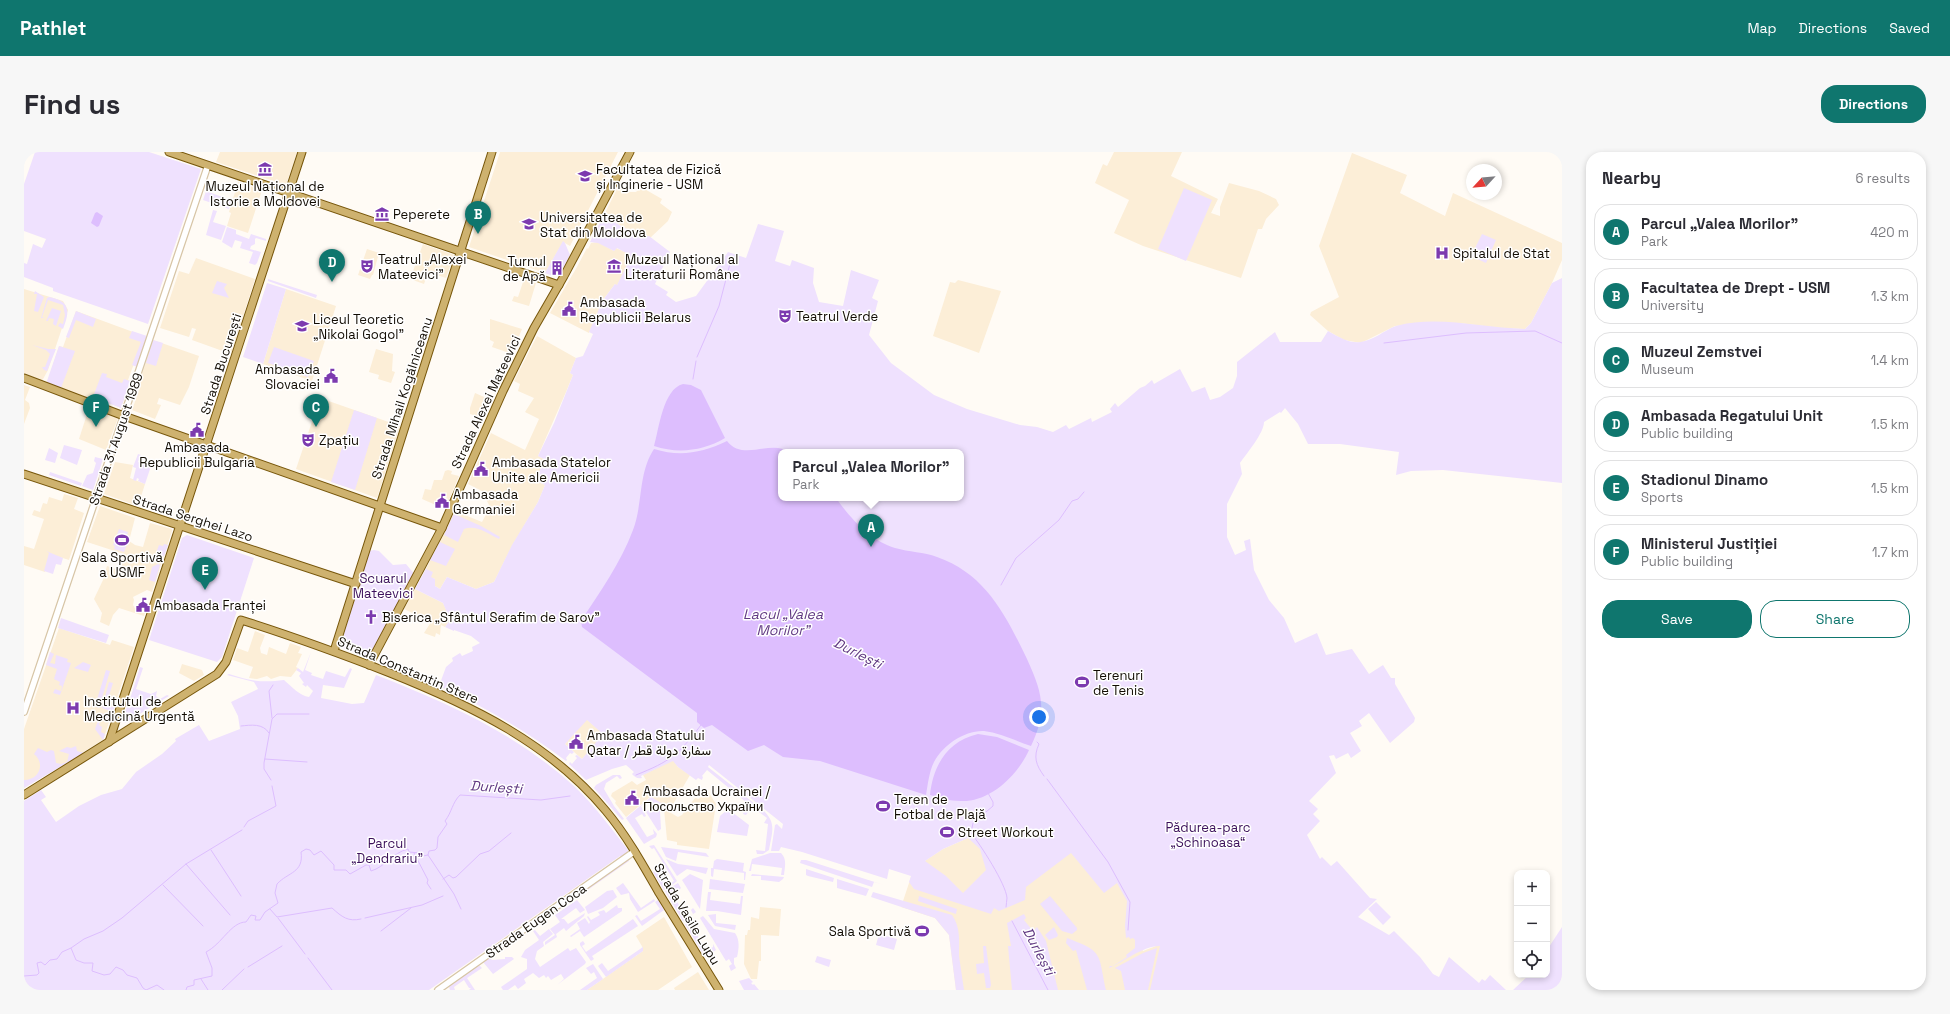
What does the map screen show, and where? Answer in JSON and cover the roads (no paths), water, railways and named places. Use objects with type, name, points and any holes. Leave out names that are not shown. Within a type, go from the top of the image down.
[{"type":"main road","points":[[169,152],[559,285]]},
{"type":"main road","name":"Strada București","points":[[109,742],[302,152]]},
{"type":"main road","name":"Strada Mihail Kogălniceanu","points":[[334,651],[462,252],[492,152]]},
{"type":"main road","name":"Strada Alexei Mateevici","points":[[369,665],[442,528],[517,362],[630,152]]},
{"type":"main road","points":[[24,378],[124,416],[442,528]]},
{"type":"main road","name":"Strada Serghei Lazo","points":[[24,474],[356,584]]},
{"type":"main road","name":"Strada Constantin Stere","points":[[132,728],[220,671],[226,662],[241,620],[334,651],[437,692],[476,711],[536,747],[557,763],[591,794],[622,831],[634,851]]},
{"type":"main road","points":[[118,714],[120,726],[126,729],[132,728]]},
{"type":"main road","points":[[24,795],[132,728]]},
{"type":"main road","name":"Strada Vasile Lupu","points":[[634,851],[719,990]]},
{"type":"street","name":"Strada 31 August 1989","points":[[24,712],[208,165]]},
{"type":"street","name":"Strada Eugen Coca","points":[[438,990],[634,851]]},
{"type":"water","points":[[97,212],[103,216],[99,226],[97,227],[91,223],[95,213]]},
{"type":"water","points":[[683,384],[691,385],[701,390],[725,438],[708,446],[690,450],[672,450],[654,446],[666,401],[676,387]]},
{"type":"water","name":"Lacul „Valea Morilor”","points":[[727,441],[734,447],[741,450],[774,448],[782,449],[778,449],[778,501],[838,501],[854,521],[869,534],[886,545],[927,554],[954,564],[969,574],[981,585],[1002,612],[1011,627],[1027,659],[1036,682],[1041,702],[1041,712],[1040,722],[1031,746],[1002,735],[984,731],[977,731],[962,736],[949,744],[934,762],[926,795],[820,761],[783,757],[764,745],[748,751],[712,725],[704,728],[697,722],[697,713],[582,627],[581,621],[603,588],[633,530],[645,468],[654,449],[673,453],[682,453],[700,451]]},
{"type":"water","points":[[978,734],[997,737],[1029,750],[1018,769],[1002,785],[982,797],[972,800],[957,801],[930,795],[934,774],[944,756],[958,742],[967,737]]},
{"type":"waterway","points":[[697,357],[719,306],[732,256]]},
{"type":"waterway","points":[[1384,343],[1466,333],[1535,331],[1562,343]]},
{"type":"waterway","points":[[693,379],[696,361]]},
{"type":"waterway","points":[[1001,585],[1016,558],[1059,520],[1072,501],[1078,499],[1084,492]]},
{"type":"waterway","points":[[272,718],[269,691],[273,685]]},
{"type":"waterway","points":[[271,780],[264,769],[264,763],[272,719],[277,714],[309,714]]},
{"type":"waterway","name":"Durlești","points":[[636,775],[658,766],[673,756],[686,744],[701,725]]},
{"type":"waterway","points":[[241,726],[260,726],[269,733]]},
{"type":"waterway","points":[[1037,742],[1039,744],[1036,753],[1036,761],[1044,776]]},
{"type":"waterway","points":[[265,759],[307,762]]},
{"type":"waterway","points":[[1047,779],[1108,862],[1130,902],[1128,930]]},
{"type":"waterway","points":[[244,827],[248,821],[276,806],[272,786]]},
{"type":"waterway","name":"Durlești","points":[[988,793],[993,802],[993,806],[973,823],[971,833],[998,874],[1006,892],[1006,907]]},
{"type":"waterway","name":"Durlești","points":[[186,990],[187,987],[194,985],[194,980],[212,976],[212,968],[206,952],[217,944],[231,929],[241,923],[246,922],[251,915],[256,916],[255,920],[260,920],[265,912],[278,903],[275,893],[277,884],[298,868],[301,859],[301,852],[306,849],[310,850],[314,855],[321,851],[334,865],[334,870],[346,870],[350,874],[366,865],[369,865],[371,871],[402,851],[408,849],[409,852],[420,853],[423,856],[428,855],[429,851],[435,850],[437,848],[438,837],[447,824],[445,821],[455,801],[460,795],[541,800],[570,796]]},
{"type":"waterway","points":[[71,948],[84,939],[103,931],[122,918],[186,864],[242,830]]},
{"type":"waterway","points":[[443,879],[449,875],[453,878],[456,877],[480,854],[489,851],[511,833]]},
{"type":"waterway","points":[[211,850],[241,896]]},
{"type":"waterway","points":[[414,853],[431,889]]},
{"type":"waterway","points":[[428,855],[454,894],[461,909]]},
{"type":"waterway","points":[[186,864],[230,915]]},
{"type":"waterway","points":[[163,885],[203,926]]},
{"type":"waterway","points":[[365,918],[422,905],[443,896]]},
{"type":"waterway","points":[[270,909],[277,917],[332,908],[345,918],[352,920],[361,919]]},
{"type":"waterway","points":[[381,931],[411,908]]},
{"type":"waterway","points":[[278,918],[305,954]]},
{"type":"waterway","name":"Durlești","points":[[1012,921],[1048,990]]},
{"type":"waterway","points":[[248,967],[282,946]]},
{"type":"waterway","name":"Durlești","points":[[24,976],[37,975],[39,973],[37,963],[41,962],[45,965],[50,960],[57,959],[62,952],[71,948],[76,960],[84,963],[93,963],[92,971],[104,975],[110,974],[116,967],[123,970],[127,975],[137,978],[146,990],[157,985],[164,990]]},
{"type":"waterway","points":[[308,958],[332,990]]},
{"type":"waterway","points":[[222,990],[244,969]]},
{"type":"waterway","points":[[201,979],[208,990]]},
{"type":"place","name":"Muzeul Național de Istorie a Moldovei","points":[[265,169]]},
{"type":"place","name":"Facultatea de Fizică și Inginerie - USM","points":[[585,176]]},
{"type":"place","name":"Peperete","points":[[382,214]]},
{"type":"place","name":"Universitatea de Stat din Moldova","points":[[529,224]]},
{"type":"place","name":"Facultatea de Drept - USM","points":[[478,234]]},
{"type":"place","name":"Spitalul de Stat","points":[[1442,253]]},
{"type":"place","name":"Teatrul „Alexei Mateevici”","points":[[367,266]]},
{"type":"place","name":"Muzeul Național al Literaturii Române","points":[[614,266]]},
{"type":"place","name":"Turnul de Apă","points":[[557,268]]},
{"type":"place","name":"Ambasada Regatului Unit","points":[[332,282]]},
{"type":"place","name":"Ambasada Republicii Belarus","points":[[569,309]]},
{"type":"place","name":"Teatrul Verde","points":[[785,316]]},
{"type":"place","name":"Liceul Teoretic „Nikolai Gogol”","points":[[302,326]]},
{"type":"place","name":"Ambasada Slovaciei","points":[[331,376]]},
{"type":"place","name":"Ministerul Justiției","points":[[96,427]]},
{"type":"place","name":"Muzeul Zemstvei","points":[[316,427]]},
{"type":"place","name":"Ambasada Republicii Bulgaria","points":[[197,430]]},
{"type":"place","name":"Zpațiu","points":[[308,440]]},
{"type":"place","name":"Ambasada Statelor Unite ale Americii","points":[[481,469]]},
{"type":"place","name":"Ambasada Germaniei","points":[[442,501]]},
{"type":"place","name":"Sala Sportivă a USMF","points":[[122,540]]},
{"type":"place","name":"Parcul „Valea Morilor”","points":[[871,547]]},
{"type":"place","name":"Stadionul Dinamo","points":[[205,590]]},
{"type":"place","name":"Ambasada Franței","points":[[143,605]]},
{"type":"place","name":"Biserica „Sfântul Serafim de Sarov”","points":[[371,617]]},
{"type":"place","name":"Terenuri de Tenis","points":[[1082,682]]},
{"type":"place","name":"Institutul de Medicină Urgentă","points":[[73,708]]},
{"type":"place","name":"Ambasada Statului Qatar / سفارة دولة قطر","points":[[576,742]]},
{"type":"place","name":"Ambasada Ucrainei / Посольство України","points":[[632,798]]},
{"type":"place","name":"Teren de Fotbal de Plajă","points":[[883,806]]},
{"type":"place","name":"Street Workout","points":[[947,832]]},
{"type":"place","name":"Sala Sportivă","points":[[922,931]]},
{"type":"park label","name":"Scuarul Mateevici","points":[[383,586]]},
{"type":"park label","name":"Pădurea-parc „Schinoasa“","points":[[1208,834]]},
{"type":"park label","name":"Parcul „Dendrariu”","points":[[387,850]]}]
